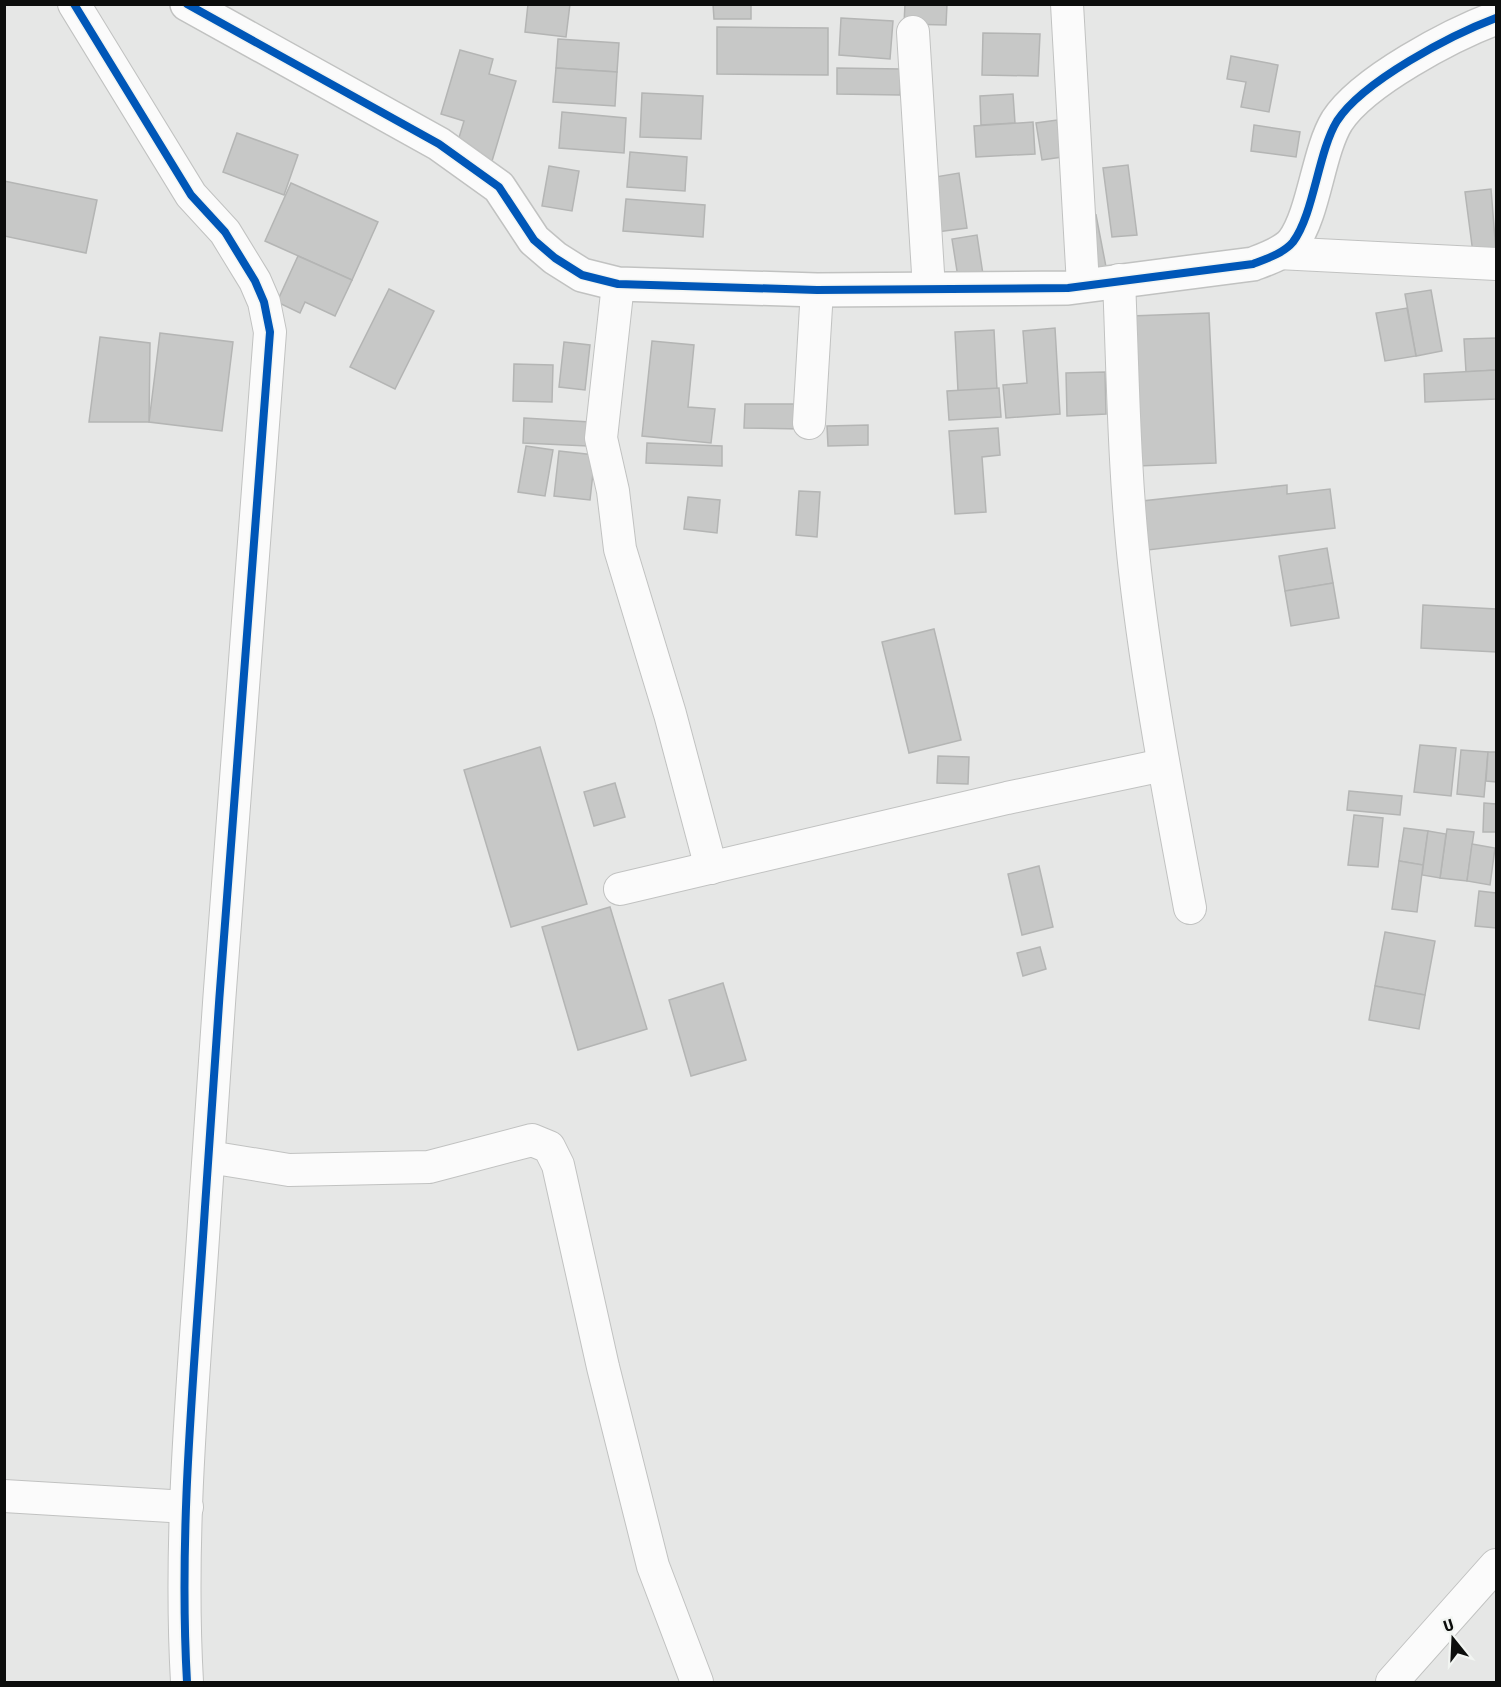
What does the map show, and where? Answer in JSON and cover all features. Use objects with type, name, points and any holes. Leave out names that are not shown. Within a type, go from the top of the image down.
[{"type":"street","points":[[74,4],[191,195],[225,232],[255,281],[264,302],[270,332],[208,1157],[186,1507],[184,1620],[187,1683]]},
{"type":"street","points":[[187,4],[466,161],[499,187],[534,240],[555,258],[582,275],[618,284],[817,290],[1068,288],[1253,264],[1278,253],[1292,242],[1336,123],[1349,105],[1372,85],[1467,29],[1497,18]]},
{"type":"street","points":[[1067,4],[1083,285]]},
{"type":"street","points":[[913,32],[929,289]]},
{"type":"street","points":[[1278,253],[1497,264]]},
{"type":"street","points":[[1119,280],[1128,493],[1134,560],[1163,765],[1190,908]]},
{"type":"street","points":[[618,284],[601,438],[613,491],[620,549],[670,714],[711,868]]},
{"type":"street","points":[[809,423],[817,290]]},
{"type":"street","points":[[620,889],[1007,798],[1163,765]]},
{"type":"street","points":[[208,1157],[290,1170],[429,1167],[532,1140],[549,1147],[558,1165],[603,1367],[653,1566],[697,1683]]},
{"type":"street","points":[[4,1496],[186,1507]]},
{"type":"street","points":[[1392,1683],[1497,1565]]},
{"type":"building","points":[[528,4],[570,4],[566,37],[525,32]]},
{"type":"building","points":[[713,4],[751,4],[751,19],[714,19]]},
{"type":"building","points":[[905,4],[947,4],[946,25],[904,24]]},
{"type":"building","points":[[841,18],[893,21],[890,59],[839,55]]},
{"type":"building","points":[[717,27],[828,28],[828,75],[717,74]]},
{"type":"building","points":[[983,33],[1040,34],[1038,76],[982,75]]},
{"type":"building","points":[[558,39],[619,43],[617,72],[556,68]]},
{"type":"building","points":[[460,50],[493,59],[489,74],[516,81],[492,161],[455,151],[464,121],[441,114]]},
{"type":"building","points":[[1231,56],[1278,65],[1269,112],[1241,107],[1246,82],[1227,79]]},
{"type":"building","points":[[556,68],[617,72],[615,106],[553,102]]},
{"type":"building","points":[[837,68],[901,69],[900,95],[837,94]]},
{"type":"building","points":[[642,93],[703,96],[701,139],[640,137]]},
{"type":"building","points":[[1013,94],[1015,123],[981,125],[980,96]]},
{"type":"building","points":[[562,112],[626,118],[624,153],[559,148]]},
{"type":"building","points":[[1057,120],[1062,157],[1042,160],[1036,123]]},
{"type":"building","points":[[1033,122],[1035,154],[976,157],[974,126]]},
{"type":"building","points":[[1254,125],[1300,132],[1296,157],[1251,151]]},
{"type":"building","points":[[237,133],[298,155],[284,195],[223,172]]},
{"type":"building","points":[[630,152],[687,157],[685,191],[627,187]]},
{"type":"building","points":[[1128,165],[1137,235],[1112,237],[1103,168]]},
{"type":"building","points":[[549,166],[579,171],[572,211],[542,206]]},
{"type":"building","points":[[959,173],[967,228],[937,232],[929,178]]},
{"type":"building","points":[[4,181],[97,200],[86,253],[4,236]]},
{"type":"building","points":[[291,183],[378,222],[352,280],[265,241]]},
{"type":"building","points":[[1491,189],[1496,251],[1473,253],[1465,192]]},
{"type":"building","points":[[626,199],[705,205],[703,237],[623,231]]},
{"type":"building","points":[[1096,215],[1107,272],[1092,275],[1081,218]]},
{"type":"building","points":[[977,235],[984,281],[959,284],[952,239]]},
{"type":"building","points":[[298,256],[352,280],[335,316],[305,302],[300,313],[277,302]]},
{"type":"building","points":[[389,289],[434,311],[395,389],[350,367]]},
{"type":"building","points":[[1431,290],[1442,351],[1416,356],[1405,294]]},
{"type":"building","points":[[1407,308],[1416,356],[1385,361],[1376,313]]},
{"type":"building","points":[[1209,313],[1216,463],[1137,466],[1131,316]]},
{"type":"building","points":[[1055,328],[1060,414],[1006,418],[1003,385],[1027,383],[1023,331]]},
{"type":"building","points":[[994,330],[997,389],[958,391],[955,332]]},
{"type":"building","points":[[160,333],[233,342],[222,431],[149,422]]},
{"type":"building","points":[[100,337],[150,343],[149,422],[89,422]]},
{"type":"building","points":[[1496,338],[1496,370],[1466,372],[1464,339]]},
{"type":"building","points":[[652,341],[694,345],[688,407],[715,409],[711,443],[642,436]]},
{"type":"building","points":[[564,342],[590,345],[585,390],[559,387]]},
{"type":"building","points":[[514,364],[553,365],[552,402],[513,401]]},
{"type":"building","points":[[1496,370],[1496,399],[1425,402],[1424,374]]},
{"type":"building","points":[[1105,372],[1106,414],[1067,416],[1066,373]]},
{"type":"building","points":[[999,388],[1001,417],[949,420],[947,391]]},
{"type":"building","points":[[745,404],[801,404],[801,429],[744,428]]},
{"type":"building","points":[[524,418],[590,422],[588,446],[523,443]]},
{"type":"building","points":[[868,425],[868,445],[828,446],[827,426]]},
{"type":"building","points":[[998,428],[1000,455],[982,457],[986,512],[955,514],[949,431]]},
{"type":"building","points":[[647,443],[722,446],[722,466],[646,463]]},
{"type":"building","points":[[526,446],[553,450],[545,496],[518,492]]},
{"type":"building","points":[[559,451],[595,455],[590,500],[554,496]]},
{"type":"building","points":[[1287,485],[1287,494],[1330,489],[1335,528],[1139,551],[1133,502]]},
{"type":"building","points":[[799,491],[820,492],[817,537],[796,535]]},
{"type":"building","points":[[688,497],[720,500],[717,533],[684,529]]},
{"type":"building","points":[[1327,548],[1333,583],[1285,591],[1279,556]]},
{"type":"building","points":[[1333,583],[1339,618],[1291,626],[1285,591]]},
{"type":"building","points":[[1423,605],[1496,609],[1496,652],[1421,648]]},
{"type":"building","points":[[934,629],[961,740],[909,753],[882,642]]},
{"type":"building","points":[[1420,745],[1456,748],[1451,796],[1414,792]]},
{"type":"building","points":[[540,747],[587,904],[511,927],[464,770]]},
{"type":"building","points":[[1461,750],[1488,752],[1484,797],[1457,794]]},
{"type":"building","points":[[1488,752],[1496,752],[1496,782],[1486,781]]},
{"type":"building","points":[[938,756],[969,757],[968,784],[937,783]]},
{"type":"building","points":[[615,783],[625,817],[594,826],[584,792]]},
{"type":"building","points":[[1349,791],[1402,796],[1400,815],[1347,810]]},
{"type":"building","points":[[1484,803],[1496,804],[1496,832],[1483,832]]},
{"type":"building","points":[[1354,815],[1383,818],[1378,867],[1348,865]]},
{"type":"building","points":[[1404,828],[1428,831],[1423,865],[1399,861]]},
{"type":"building","points":[[1447,829],[1474,832],[1467,881],[1440,878]]},
{"type":"building","points":[[1428,831],[1446,834],[1440,878],[1422,875]]},
{"type":"building","points":[[1472,844],[1495,848],[1490,885],[1467,881]]},
{"type":"building","points":[[1399,861],[1423,865],[1417,912],[1392,909]]},
{"type":"building","points":[[1039,866],[1053,927],[1022,935],[1008,874]]},
{"type":"building","points":[[1479,891],[1496,893],[1496,928],[1475,926]]},
{"type":"building","points":[[610,907],[647,1029],[578,1050],[542,927]]},
{"type":"building","points":[[1385,932],[1435,941],[1425,995],[1375,986]]},
{"type":"building","points":[[1040,947],[1046,969],[1023,976],[1017,953]]},
{"type":"building","points":[[723,983],[746,1060],[691,1076],[669,1000]]},
{"type":"building","points":[[1375,986],[1425,995],[1419,1029],[1369,1020]]},
{"type":"cycle path","points":[[74,4],[191,195],[225,232],[255,281],[264,302],[270,332],[220,988],[189,1444],[185,1563],[187,1682]]},
{"type":"cycle path","points":[[187,4],[439,144],[499,187],[534,240],[555,258],[582,275],[618,284],[817,290],[1068,288],[1253,264],[1263,260],[1289,246],[1300,230],[1325,149],[1337,121],[1349,106],[1366,90],[1409,61],[1496,18]]}]
